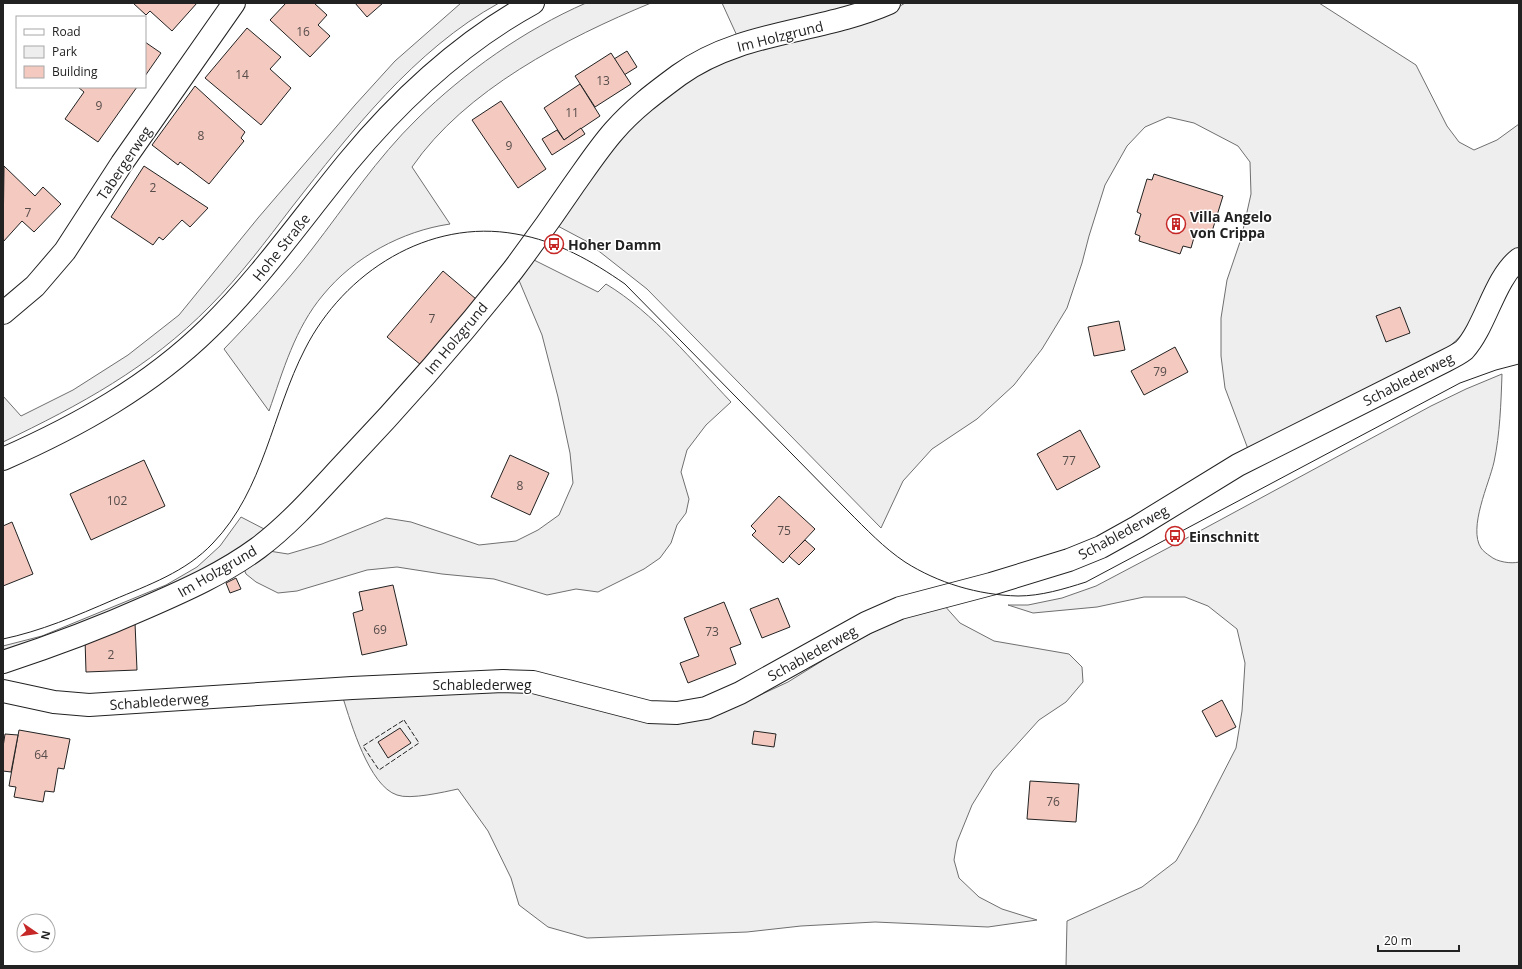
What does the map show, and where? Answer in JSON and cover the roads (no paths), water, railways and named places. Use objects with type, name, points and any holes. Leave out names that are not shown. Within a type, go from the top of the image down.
[{"type":"street","name":"Tabergerweg","points":[[3,313],[35,286],[65,251],[122,163],[234,3]]},
{"type":"street","name":"Hohe Straße","points":[[3,459],[40,443],[96,414],[159,372],[188,348],[209,329],[256,279],[348,163],[412,92],[478,36],[533,3]]},
{"type":"street","name":"Im Holzgrund","points":[[3,662],[56,644],[177,594],[229,567],[260,547],[289,521],[328,482],[420,380],[537,239],[614,131],[646,100],[683,72],[716,54],[745,43],[775,34],[821,26],[864,13],[889,3]]},
{"type":"street","name":"Schablederweg","points":[[3,691],[54,702],[89,705],[346,688],[502,681],[533,682],[649,712],[677,713],[706,708],[740,694],[866,623],[900,608],[991,584],[1069,560],[1101,547],[1137,528],[1238,465],[1445,361],[1463,350],[1475,334],[1501,284],[1514,263],[1519,260]]},
{"type":"tram line","points":[[3,639],[31,632],[86,612],[140,589],[179,570],[202,553],[213,543],[230,522],[244,499],[256,475],[294,374],[305,349],[322,321],[342,296],[366,275],[392,257],[421,243],[452,234],[484,231],[531,237],[574,253],[613,276],[625,284],[848,511],[890,551],[905,562],[945,582],[973,590],[1003,595],[1035,595],[1061,590],[1086,582],[1460,383],[1496,370],[1519,364]]},
{"type":"place","name":"Villa Angelo von Crippa","points":[[1176,224]]},
{"type":"place","name":"Hoher Damm","points":[[554,244]]},
{"type":"place","name":"Einschnitt","points":[[1175,536]]}]
